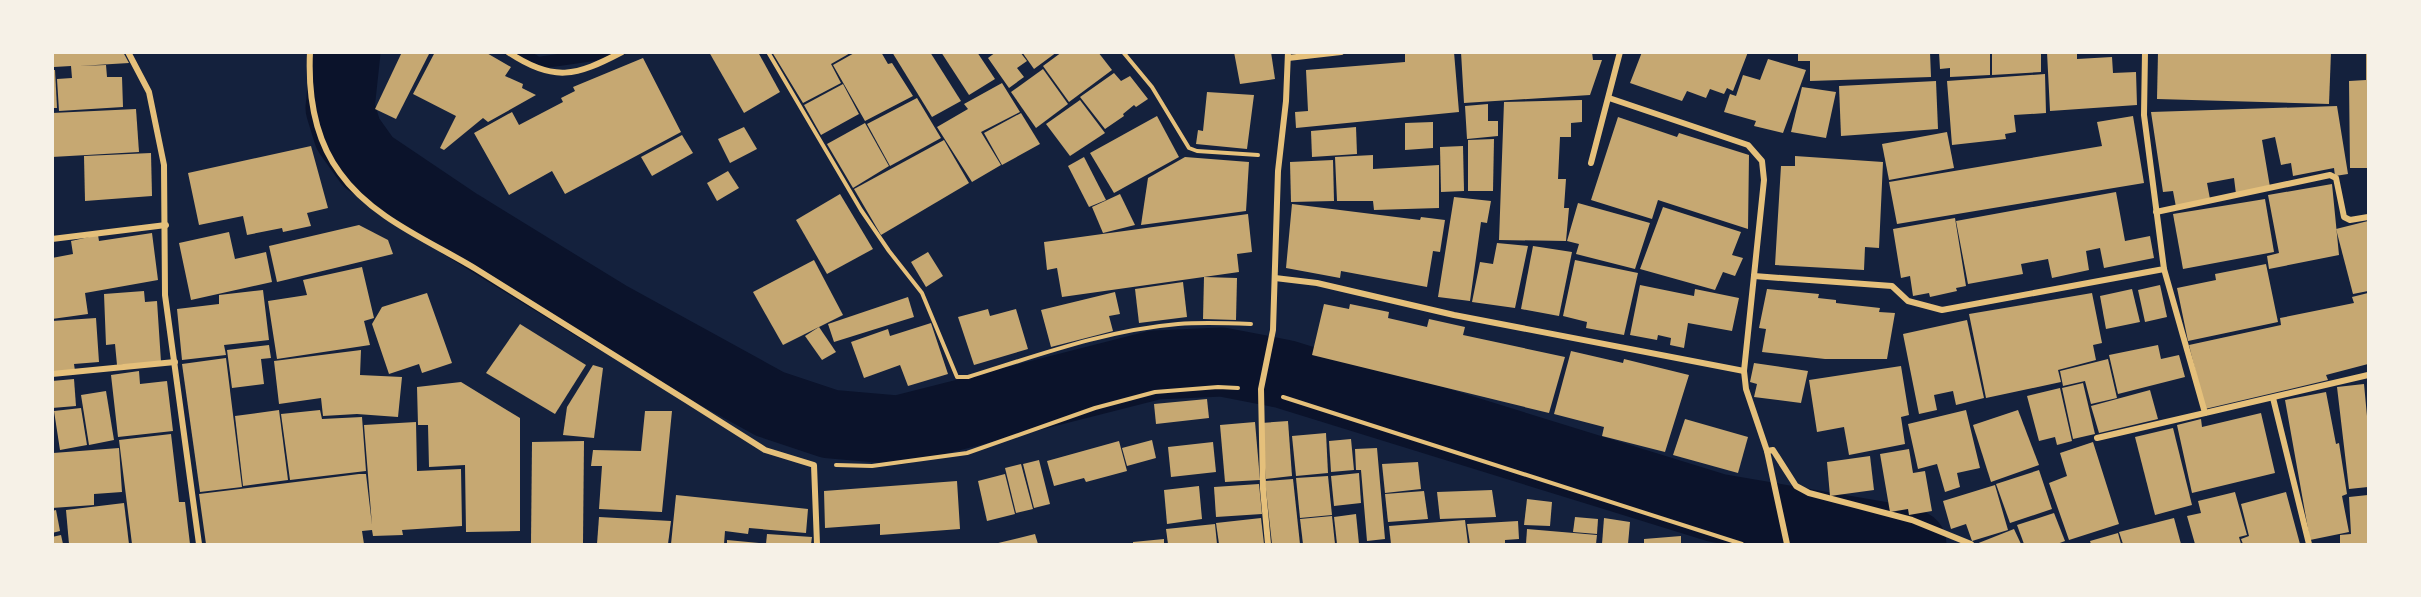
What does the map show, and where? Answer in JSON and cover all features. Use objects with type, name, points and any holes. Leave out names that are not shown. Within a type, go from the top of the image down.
[{"type":"street","points":[[128,52],[149,93],[164,165],[165,295],[199,544]]},
{"type":"street","points":[[310,52],[309,82],[317,132],[340,173],[374,209],[454,256],[765,450],[814,465],[817,544]]},
{"type":"street","points":[[508,52],[525,64],[545,72],[572,73],[594,67],[622,52]]},
{"type":"street","points":[[1268,544],[1262,478],[1261,390],[1273,327],[1279,156],[1286,101],[1288,55],[1341,52]]},
{"type":"street","points":[[1591,163],[1620,52]]},
{"type":"street","points":[[2145,52],[2144,115],[2164,269],[2205,413]]},
{"type":"street","points":[[1609,98],[1748,146],[1762,161],[1764,180],[1744,371],[1746,389],[1767,451],[1787,544]]},
{"type":"street","points":[[2156,212],[2330,175],[2336,177],[2344,217],[2350,220],[2368,217]]},
{"type":"street","points":[[52,238],[166,225]]},
{"type":"street","points":[[1754,276],[1892,286],[1908,301],[1942,310],[2164,269]]},
{"type":"street","points":[[1275,278],[1317,283],[1454,315],[1744,371]]},
{"type":"street","points":[[52,374],[175,362]]},
{"type":"street","points":[[2097,438],[2368,375]]},
{"type":"street","points":[[2273,398],[2309,544]]},
{"type":"street","points":[[1767,451],[1773,450],[1796,486],[1809,493],[1912,520],[1971,544]]},
{"type":"path","points":[[768,52],[861,210],[922,293],[957,377],[968,377],[1071,346],[1178,324],[1273,327]]},
{"type":"path","points":[[1123,52],[1152,87],[1190,148],[1197,151],[1279,156]]},
{"type":"building","points":[[54,52],[123,52],[129,63],[79,66],[106,65],[107,77],[122,77],[123,107],[59,111],[57,79],[72,78],[71,66],[54,67]]},
{"type":"building","points":[[402,52],[430,52],[396,119],[375,109]]},
{"type":"building","points":[[435,52],[485,52],[511,67],[505,76],[523,84],[522,88],[536,95],[488,122],[483,118],[444,150],[440,148],[456,116],[413,94]]},
{"type":"building","points":[[709,52],[758,52],[780,92],[744,113]]},
{"type":"building","points":[[772,52],[852,52],[831,64],[841,83],[803,103]]},
{"type":"building","points":[[856,52],[881,52],[888,64],[892,63],[913,96],[865,121],[833,65]]},
{"type":"building","points":[[892,52],[930,52],[961,101],[932,117]]},
{"type":"building","points":[[941,52],[977,52],[995,79],[969,95]]},
{"type":"building","points":[[996,52],[1020,52],[1027,61],[1017,68],[1024,77],[1009,88],[988,58]]},
{"type":"building","points":[[1022,52],[1057,52],[1034,69]]},
{"type":"building","points":[[1062,52],[1098,52],[1112,70],[1069,102],[1043,66]]},
{"type":"building","points":[[1234,52],[1271,52],[1275,79],[1240,84]]},
{"type":"building","points":[[1454,52],[1459,112],[1296,128],[1295,112],[1308,111],[1306,70],[1405,62],[1405,54]]},
{"type":"building","points":[[1461,52],[1592,52],[1593,60],[1602,60],[1590,95],[1464,103]]},
{"type":"building","points":[[1642,52],[1748,52],[1733,91],[1727,88],[1724,94],[1710,89],[1706,98],[1687,91],[1682,101],[1630,83]]},
{"type":"building","points":[[1798,52],[1930,52],[1931,77],[1810,81],[1810,61],[1798,61]]},
{"type":"building","points":[[1939,52],[1990,52],[1990,75],[1950,77],[1950,68],[1940,69]]},
{"type":"building","points":[[1992,52],[2041,52],[2041,72],[1992,75]]},
{"type":"building","points":[[2047,52],[2077,52],[2077,59],[2112,57],[2113,73],[2136,72],[2137,105],[2050,111]]},
{"type":"building","points":[[2158,52],[2331,52],[2329,104],[2157,99]]},
{"type":"building","points":[[2366,52],[2368,52],[2367,168],[2350,168],[2349,81],[2366,80]]},
{"type":"building","points":[[643,58],[681,132],[565,194],[552,171],[509,195],[474,133],[512,112],[519,125],[563,102],[561,98],[575,91],[573,87]]},
{"type":"building","points":[[1768,59],[1806,70],[1783,133],[1754,126],[1756,121],[1724,112],[1730,94],[1736,96],[1743,75],[1760,80]]},
{"type":"building","points":[[1043,69],[1068,104],[1036,128],[1011,92]]},
{"type":"building","points":[[52,70],[55,70],[57,108],[52,108]]},
{"type":"building","points":[[1114,73],[1121,81],[1130,76],[1148,99],[1136,107],[1134,105],[1123,114],[1124,116],[1105,129],[1080,97]]},
{"type":"building","points":[[2045,74],[2046,113],[2014,115],[2016,132],[2005,134],[2006,139],[1952,145],[1947,81]]},
{"type":"building","points":[[1936,81],[1938,129],[1841,136],[1839,86]]},
{"type":"building","points":[[1002,83],[1020,112],[981,132],[1001,165],[972,182],[937,127],[968,109],[964,104]]},
{"type":"building","points":[[843,84],[859,114],[821,135],[804,105]]},
{"type":"building","points":[[1802,87],[1836,92],[1826,138],[1791,132]]},
{"type":"building","points":[[1207,92],[1254,95],[1247,149],[1196,144],[1198,130],[1203,131]]},
{"type":"building","points":[[917,98],[941,138],[890,166],[867,124]]},
{"type":"building","points":[[1080,100],[1105,133],[1070,156],[1046,124]]},
{"type":"building","points":[[1582,100],[1582,122],[1571,123],[1571,137],[1560,137],[1558,179],[1566,179],[1564,208],[1569,208],[1566,241],[1499,240],[1504,102]]},
{"type":"building","points":[[1488,104],[1488,121],[1498,121],[1498,136],[1467,139],[1465,106]]},
{"type":"building","points":[[2337,106],[2348,174],[2335,176],[2334,168],[2293,176],[2291,163],[2281,165],[2275,137],[2262,140],[2270,187],[2236,194],[2234,178],[2207,183],[2210,199],[2176,207],[2173,191],[2163,192],[2151,112]]},
{"type":"building","points":[[136,109],[139,152],[52,157],[52,113]]},
{"type":"building","points":[[1021,113],[1040,144],[1002,165],[984,133]]},
{"type":"building","points":[[1157,116],[1179,157],[1114,193],[1090,153]]},
{"type":"building","points":[[2133,116],[2144,183],[1897,224],[1889,182],[2102,146],[2097,122]]},
{"type":"building","points":[[1618,117],[1677,137],[1679,133],[1749,155],[1748,229],[1658,200],[1652,219],[1591,200]]},
{"type":"building","points":[[1433,122],[1433,148],[1405,150],[1405,123]]},
{"type":"building","points":[[865,123],[889,166],[853,188],[827,144]]},
{"type":"building","points":[[744,127],[757,149],[730,163],[718,139]]},
{"type":"building","points":[[1356,127],[1357,154],[1312,157],[1311,131]]},
{"type":"building","points":[[1947,132],[1954,168],[1889,180],[1882,144]]},
{"type":"building","points":[[682,135],[693,153],[652,176],[641,157]]},
{"type":"building","points":[[1494,139],[1493,191],[1468,191],[1468,140]]},
{"type":"building","points":[[944,140],[969,183],[881,235],[854,189]]},
{"type":"building","points":[[311,146],[328,208],[307,213],[311,226],[283,232],[282,228],[247,235],[243,216],[199,225],[188,173]]},
{"type":"building","points":[[1463,146],[1464,191],[1441,192],[1440,147]]},
{"type":"building","points":[[151,153],[152,196],[85,201],[84,156]]},
{"type":"building","points":[[1373,155],[1373,169],[1439,165],[1439,208],[1374,210],[1373,201],[1337,201],[1335,157]]},
{"type":"building","points":[[1795,156],[1883,162],[1879,248],[1865,247],[1864,270],[1775,265],[1781,166],[1795,166]]},
{"type":"building","points":[[1084,157],[1106,200],[1089,207],[1068,166]]},
{"type":"building","points":[[1185,157],[1249,162],[1246,211],[1141,225],[1148,178]]},
{"type":"building","points":[[1333,160],[1334,201],[1291,202],[1290,162]]},
{"type":"building","points":[[728,171],[739,188],[717,201],[707,183]]},
{"type":"building","points":[[2332,184],[2339,255],[2269,269],[2267,256],[2279,253],[2268,195]]},
{"type":"building","points":[[2116,192],[2125,241],[2150,236],[2154,258],[2104,268],[2100,248],[2086,251],[2089,270],[2052,278],[2048,259],[2021,264],[2023,274],[1968,284],[1956,221]]},
{"type":"building","points":[[840,194],[873,249],[827,274],[796,220]]},
{"type":"building","points":[[1120,194],[1135,225],[1103,233],[1092,207]]},
{"type":"building","points":[[1454,197],[1491,201],[1487,223],[1481,222],[1470,301],[1438,297]]},
{"type":"building","points":[[2265,199],[2274,252],[2183,269],[2173,214]]},
{"type":"building","points":[[1578,203],[1650,223],[1635,269],[1576,254],[1579,244],[1567,241]]},
{"type":"building","points":[[1292,204],[1420,220],[1421,217],[1445,220],[1440,252],[1433,251],[1427,287],[1341,271],[1340,278],[1286,268]]},
{"type":"building","points":[[1663,207],[1741,232],[1732,255],[1743,258],[1735,276],[1723,272],[1715,290],[1640,269]]},
{"type":"building","points":[[1248,214],[1252,252],[1237,254],[1239,272],[1062,297],[1057,268],[1047,270],[1044,242]]},
{"type":"building","points":[[1955,218],[1966,286],[1956,288],[1957,291],[1930,297],[1929,293],[1913,296],[1910,276],[1901,278],[1893,229]]},
{"type":"building","points":[[2368,221],[2368,291],[2353,294],[2336,229]]},
{"type":"building","points":[[359,225],[388,240],[393,254],[277,282],[269,246]]},
{"type":"building","points":[[229,232],[235,259],[266,252],[272,282],[191,300],[179,243]]},
{"type":"building","points":[[152,233],[158,280],[85,293],[88,314],[52,319],[52,258],[73,254],[71,241],[98,235],[99,241]]},
{"type":"building","points":[[1497,243],[1528,246],[1515,308],[1472,302],[1480,262],[1493,264]]},
{"type":"building","points":[[1533,246],[1572,252],[1559,316],[1521,309]]},
{"type":"building","points":[[928,252],[943,276],[926,287],[911,262]]},
{"type":"building","points":[[814,260],[843,315],[783,345],[753,292]]},
{"type":"building","points":[[1575,260],[1638,273],[1624,335],[1586,328],[1587,322],[1563,316]]},
{"type":"building","points":[[2266,264],[2278,322],[2188,341],[2177,288],[2216,280],[2215,274]]},
{"type":"building","points":[[362,267],[374,318],[364,321],[370,345],[277,359],[268,301],[307,295],[303,280]]},
{"type":"building","points":[[1204,277],[1237,278],[1236,320],[1203,319]]},
{"type":"building","points":[[1183,282],[1187,317],[1139,323],[1135,289]]},
{"type":"building","points":[[1640,285],[1694,296],[1695,289],[1739,298],[1732,331],[1688,323],[1684,348],[1670,345],[1671,338],[1658,335],[1657,340],[1630,335]]},
{"type":"building","points":[[2160,285],[2167,317],[2145,322],[2138,290]]},
{"type":"building","points":[[1767,289],[1819,294],[1818,298],[1836,300],[1836,303],[1880,308],[1879,312],[1895,313],[1887,359],[1825,359],[1762,352],[1766,329],[1759,328]]},
{"type":"building","points":[[2132,289],[2140,322],[2106,329],[2100,296]]},
{"type":"building","points":[[263,290],[269,340],[224,345],[226,355],[182,360],[177,309],[219,304],[219,295]]},
{"type":"building","points":[[144,291],[145,302],[157,301],[161,362],[117,365],[115,344],[106,345],[104,294]]},
{"type":"building","points":[[1115,292],[1120,314],[1109,316],[1113,331],[1051,347],[1041,310]]},
{"type":"building","points":[[427,293],[452,363],[422,373],[419,364],[389,374],[372,324],[382,307]]},
{"type":"building","points":[[2092,293],[2102,343],[2093,345],[2096,360],[2058,370],[2061,382],[1986,398],[1969,314]]},
{"type":"building","points":[[2368,293],[2368,364],[2326,375],[2328,380],[2205,409],[2189,345],[2281,325],[2280,318],[2354,303],[2352,297]]},
{"type":"building","points":[[908,297],[914,317],[834,342],[828,324]]},
{"type":"building","points":[[1324,304],[1349,309],[1350,304],[1389,312],[1388,318],[1427,327],[1429,319],[1465,327],[1463,335],[1565,357],[1549,413],[1312,355]]},
{"type":"building","points":[[988,309],[990,316],[1016,309],[1028,349],[974,365],[958,317]]},
{"type":"building","points":[[96,318],[99,362],[74,364],[75,371],[52,372],[52,321]]},
{"type":"building","points":[[1967,320],[1984,398],[1956,405],[1953,391],[1934,395],[1937,410],[1919,414],[1903,334]]},
{"type":"building","points":[[931,323],[948,374],[908,386],[900,365],[864,378],[851,342],[888,329],[890,336]]},
{"type":"building","points":[[520,324],[586,365],[555,414],[486,373]]},
{"type":"building","points":[[819,327],[836,352],[822,360],[805,336]]},
{"type":"building","points":[[269,345],[271,358],[261,359],[264,384],[232,388],[227,350]]},
{"type":"building","points":[[2158,345],[2161,359],[2179,355],[2185,377],[2118,394],[2109,355]]},
{"type":"building","points":[[361,350],[360,375],[402,377],[398,417],[357,414],[323,416],[321,398],[279,404],[274,361]]},
{"type":"building","points":[[1571,351],[1623,363],[1624,359],[1689,375],[1665,452],[1602,436],[1604,427],[1554,414]]},
{"type":"building","points":[[226,358],[242,487],[200,492],[182,364]]},
{"type":"building","points":[[2108,359],[2117,398],[2091,404],[2085,381],[2063,386],[2060,371]]},
{"type":"building","points":[[1754,363],[1808,371],[1801,403],[1754,397],[1757,384],[1750,382]]},
{"type":"building","points":[[593,365],[603,368],[594,438],[563,435],[567,407]]},
{"type":"building","points":[[1901,366],[1909,415],[1901,417],[1905,444],[1849,455],[1844,427],[1817,432],[1809,380]]},
{"type":"building","points":[[139,371],[140,384],[167,381],[173,431],[118,437],[111,375]]},
{"type":"building","points":[[74,379],[76,406],[52,408],[52,381]]},
{"type":"building","points":[[461,382],[520,418],[520,531],[466,532],[465,465],[429,467],[428,425],[418,425],[417,387]]},
{"type":"building","points":[[2083,383],[2095,434],[2073,439],[2062,388]]},
{"type":"building","points":[[2364,384],[2368,416],[2368,487],[2349,489],[2337,387]]},
{"type":"building","points":[[2060,388],[2072,441],[2057,445],[2055,437],[2039,441],[2027,396]]},
{"type":"building","points":[[2150,390],[2158,419],[2099,433],[2091,406]]},
{"type":"building","points":[[106,391],[114,440],[89,445],[81,395]]},
{"type":"building","points":[[2326,392],[2336,444],[2339,443],[2347,494],[2342,496],[2349,532],[2310,540],[2285,400]]},
{"type":"building","points":[[1207,399],[1209,418],[1156,424],[1154,404]]},
{"type":"building","points":[[81,408],[87,445],[60,450],[54,411]]},
{"type":"building","points":[[279,410],[288,480],[243,486],[235,416]]},
{"type":"building","points":[[320,410],[322,419],[362,417],[366,471],[290,480],[281,414]]},
{"type":"building","points":[[1966,410],[1980,468],[1957,473],[1960,487],[1945,492],[1937,464],[1918,469],[1908,424]]},
{"type":"building","points":[[2018,410],[2039,465],[1991,482],[1973,425]]},
{"type":"building","points":[[645,411],[672,411],[662,512],[599,509],[602,466],[591,466],[593,450],[641,451]]},
{"type":"building","points":[[2261,413],[2275,473],[2192,493],[2177,425],[2201,419],[2202,427]]},
{"type":"building","points":[[1685,419],[1748,437],[1738,473],[1673,455]]},
{"type":"building","points":[[1288,421],[1292,476],[1266,479],[1261,423]]},
{"type":"building","points":[[416,422],[417,471],[461,469],[462,526],[402,530],[403,535],[373,536],[372,530],[362,531],[364,544],[206,544],[199,494],[359,474],[366,474],[372,525],[364,425]]},
{"type":"building","points":[[1255,422],[1260,480],[1225,482],[1220,425]]},
{"type":"building","points":[[2173,428],[2192,505],[2155,515],[2135,437]]},
{"type":"building","points":[[1326,433],[1328,473],[1296,476],[1292,436]]},
{"type":"building","points":[[171,434],[179,502],[185,502],[190,544],[132,544],[119,440]]},
{"type":"building","points":[[1351,439],[1354,470],[1331,472],[1329,441]]},
{"type":"building","points":[[1152,440],[1156,458],[1127,466],[1122,448]]},
{"type":"building","points":[[584,441],[583,543],[531,544],[532,442]]},
{"type":"building","points":[[1119,441],[1127,471],[1086,482],[1084,478],[1054,486],[1047,461]]},
{"type":"building","points":[[1213,442],[1216,472],[1171,477],[1168,447]]},
{"type":"building","points":[[2093,442],[2119,524],[2069,540],[2049,483],[2067,476],[2060,453]]},
{"type":"building","points":[[119,448],[122,492],[94,494],[94,505],[52,508],[53,453]]},
{"type":"building","points":[[1377,448],[1385,539],[1367,541],[1361,470],[1356,470],[1355,449]]},
{"type":"building","points":[[1909,449],[1913,473],[1925,471],[1932,511],[1909,515],[1908,509],[1890,512],[1880,454]]},
{"type":"building","points":[[1870,456],[1874,490],[1830,496],[1827,462]]},
{"type":"building","points":[[1039,460],[1050,504],[1034,508],[1023,464]]},
{"type":"building","points":[[1418,462],[1421,489],[1385,493],[1382,464]]},
{"type":"building","points":[[1021,464],[1033,509],[1016,513],[1005,468]]},
{"type":"building","points":[[2039,470],[2052,509],[2010,523],[1996,484]]},
{"type":"building","points":[[1359,473],[1361,503],[1334,506],[1331,476]]},
{"type":"building","points":[[1005,474],[1015,514],[987,521],[978,481]]},
{"type":"building","points":[[1328,476],[1332,515],[1300,518],[1296,478]]},
{"type":"building","points":[[1293,479],[1300,544],[1272,544],[1265,481]]},
{"type":"building","points":[[957,481],[960,529],[880,535],[880,524],[825,528],[824,491]]},
{"type":"building","points":[[1259,484],[1262,514],[1216,517],[1214,487]]},
{"type":"building","points":[[1995,485],[2008,530],[1972,541],[1966,524],[1951,529],[1943,501]]},
{"type":"building","points":[[1199,486],[1202,519],[1167,524],[1164,490]]},
{"type":"building","points":[[1492,490],[1496,517],[1440,519],[1437,492]]},
{"type":"building","points":[[1424,491],[1428,519],[1388,522],[1385,494]]},
{"type":"building","points":[[2235,492],[2247,535],[2239,537],[2241,544],[2195,544],[2187,516],[2201,513],[2198,501]]},
{"type":"building","points":[[2286,492],[2300,544],[2243,544],[2241,539],[2249,536],[2241,504]]},
{"type":"building","points":[[676,495],[808,509],[806,533],[749,528],[748,534],[725,531],[724,544],[671,544]]},
{"type":"building","points":[[2368,495],[2368,544],[2340,544],[2340,535],[2351,534],[2349,497]]},
{"type":"building","points":[[1527,499],[1552,502],[1550,526],[1524,525]]},
{"type":"building","points":[[124,503],[129,544],[69,544],[66,510]]},
{"type":"building","points":[[56,510],[60,531],[52,533],[52,511]]},
{"type":"building","points":[[2054,513],[2065,541],[2057,544],[2024,544],[2017,525]]},
{"type":"building","points":[[1356,514],[1359,544],[1337,544],[1334,517]]},
{"type":"building","points":[[1332,516],[1335,544],[1303,544],[1300,519]]},
{"type":"building","points":[[599,517],[671,521],[668,544],[597,544]]},
{"type":"building","points":[[1575,517],[1598,519],[1597,534],[1573,532]]},
{"type":"building","points":[[1261,518],[1264,544],[1219,544],[1216,523]]},
{"type":"building","points":[[1604,518],[1630,522],[1628,544],[1602,544]]},
{"type":"building","points":[[2174,518],[2181,544],[2123,544],[2119,532]]},
{"type":"building","points":[[1465,520],[1468,544],[1391,544],[1389,526]]},
{"type":"building","points":[[1518,521],[1519,539],[1505,540],[1505,544],[1470,544],[1467,524]]},
{"type":"building","points":[[1215,524],[1217,544],[1168,544],[1166,529]]},
{"type":"building","points":[[1527,529],[1597,535],[1596,544],[1526,544]]},
{"type":"building","points":[[2014,529],[2021,544],[1976,544]]},
{"type":"building","points":[[2118,533],[2121,544],[2091,544],[2090,541]]},
{"type":"building","points":[[767,534],[812,537],[811,544],[766,544]]},
{"type":"building","points":[[1035,534],[1038,544],[994,544]]},
{"type":"building","points":[[61,535],[63,544],[52,544],[52,537]]},
{"type":"building","points":[[1681,536],[1681,544],[1644,544],[1644,539]]},
{"type":"building","points":[[1164,539],[1164,544],[1133,544],[1133,542]]},
{"type":"building","points":[[727,540],[759,543],[759,544],[727,544]]},
{"type":"waterway","points":[[346,52],[340,108],[348,134],[368,162],[460,224],[608,315],[770,404],[830,424],[899,430],[1155,365],[1222,362],[1284,374],[1717,508],[1904,540],[1912,544]]},
{"type":"waterway","points":[[519,52],[538,63],[614,52]]}]
